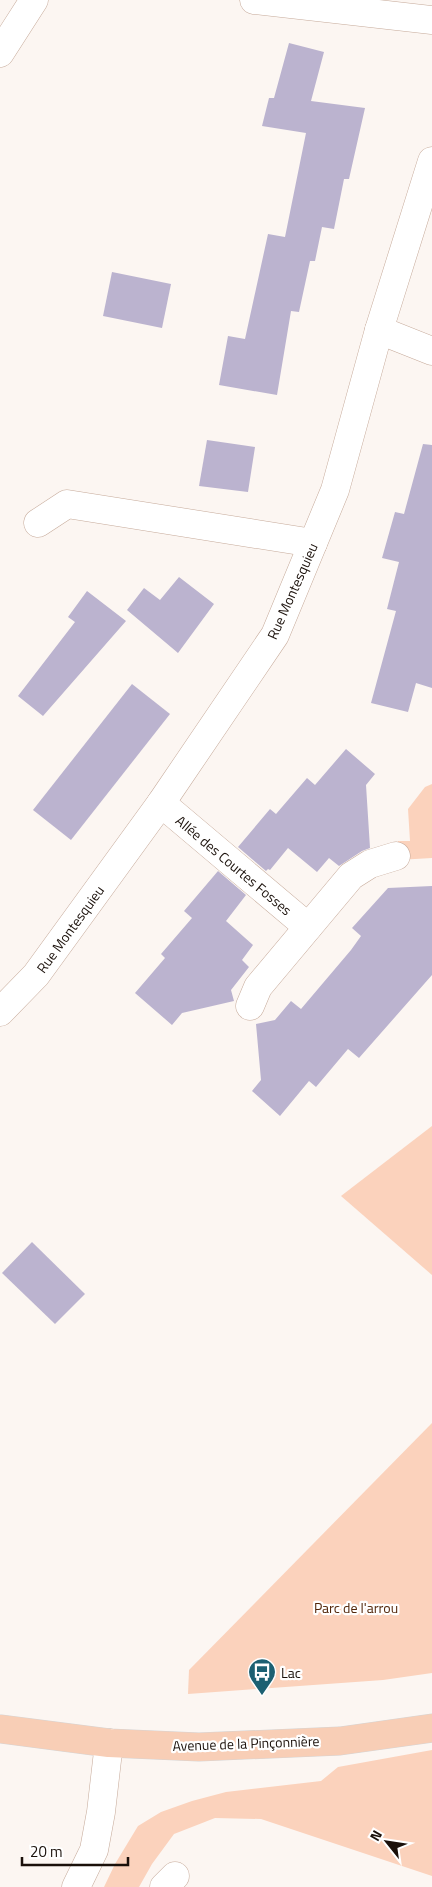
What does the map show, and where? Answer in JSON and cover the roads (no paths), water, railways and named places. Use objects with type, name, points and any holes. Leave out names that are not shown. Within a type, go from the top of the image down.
[{"type":"main road","name":"Avenue de la Pinçonnière","points":[[0,1728],[109,1743],[199,1747],[340,1740],[432,1728]]},
{"type":"street","points":[[0,54],[34,0]]},
{"type":"street","points":[[254,0],[432,20]]},
{"type":"street","name":"Rue Montesquieu","points":[[0,1012],[36,975],[161,803],[275,635],[335,490],[379,330],[432,161]]},
{"type":"street","points":[[379,330],[432,351]]},
{"type":"street","points":[[38,523],[68,504],[314,543]]},
{"type":"street","name":"Allée des Courtes Fosses","points":[[161,803],[308,927]]},
{"type":"street","points":[[250,1006],[258,987],[351,876],[370,864],[396,856]]},
{"type":"street","points":[[76,1887],[94,1850],[109,1743]]},
{"type":"place","name":"Lac","points":[[262,1696]]},
{"type":"park label","name":"Parc de l'arrou","points":[[356,1607]]}]
